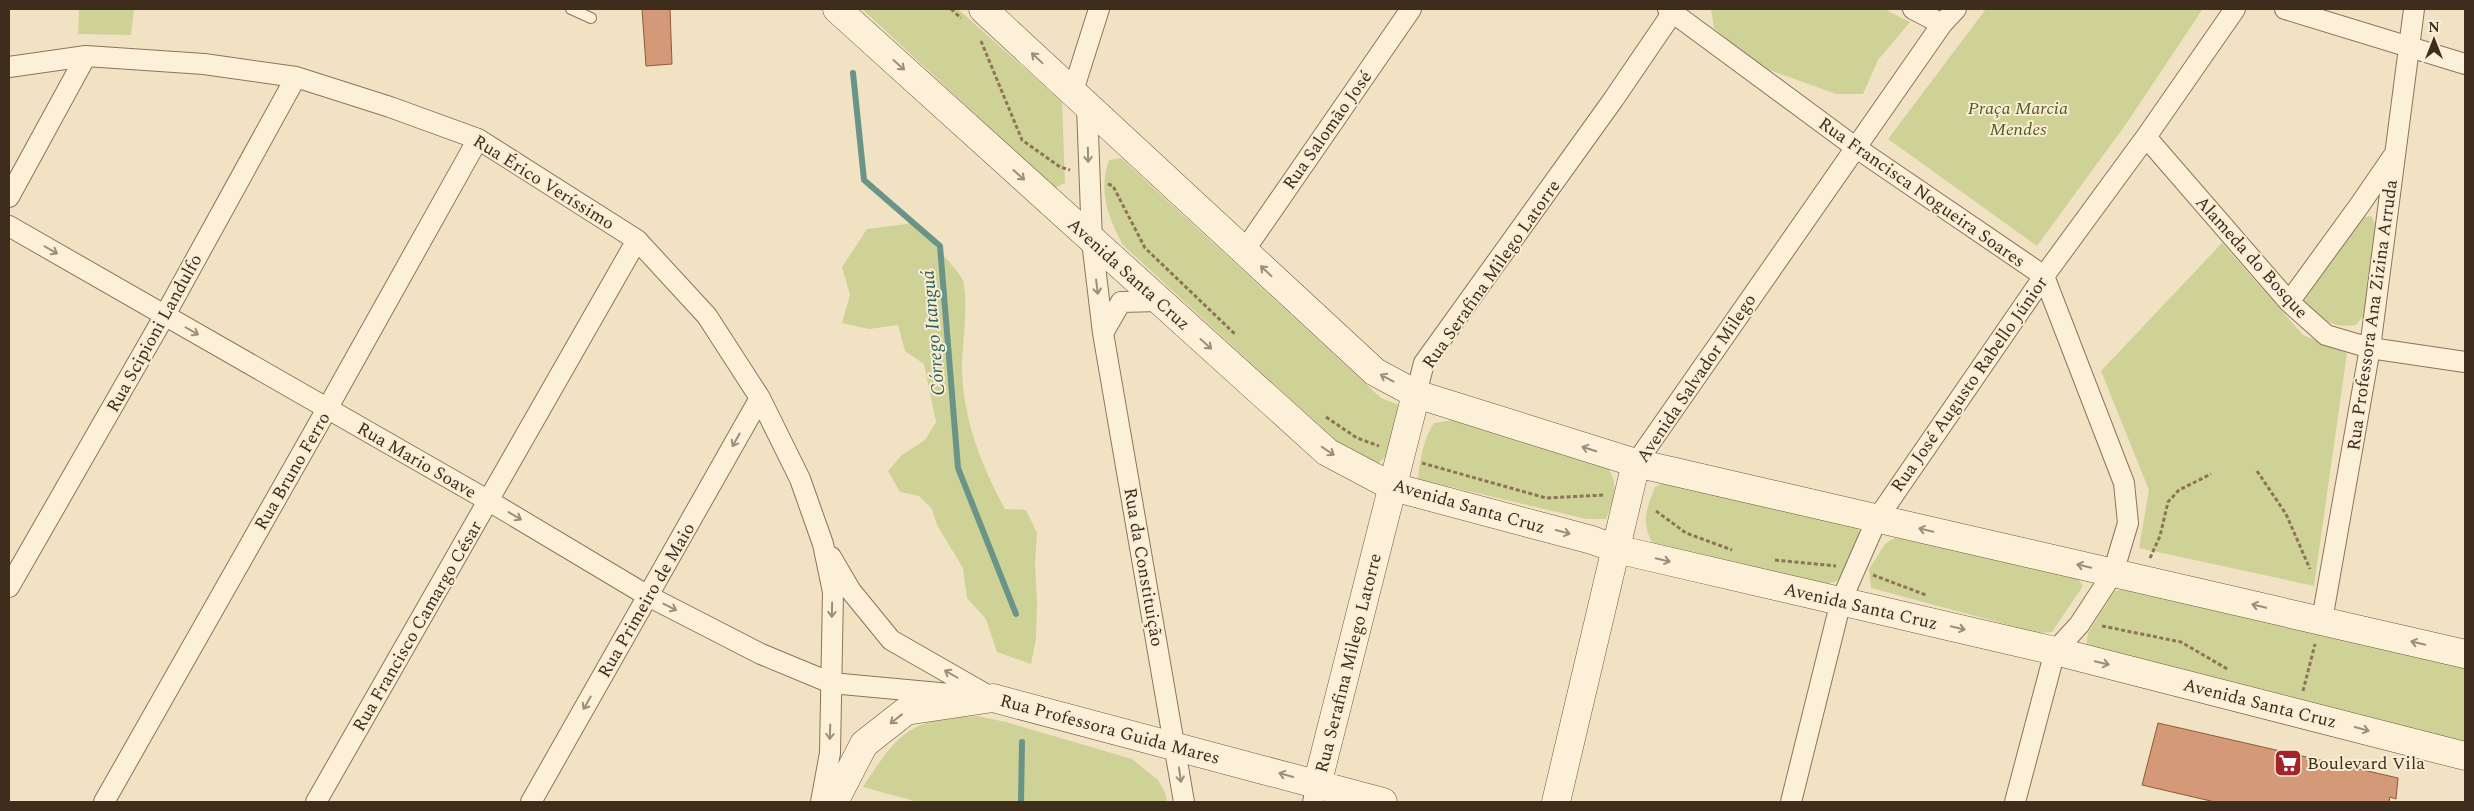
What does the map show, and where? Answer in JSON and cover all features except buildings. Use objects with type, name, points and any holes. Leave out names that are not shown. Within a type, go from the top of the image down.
[{"type":"main road","name":"Avenida Santa Cruz","points":[[837,9],[1327,452],[1393,487],[1592,540],[1616,549],[2055,651],[2465,756]]},
{"type":"main road","points":[[975,21],[1080,99],[1375,372],[1416,394],[1636,463],[2140,579],[2324,608],[2465,654]]},
{"type":"main road","name":"Rua Serafina Milego Latorre","points":[[1315,794],[1416,394]]},
{"type":"main road","name":"Avenida Salvador Milego","points":[[1556,802],[1636,463]]},
{"type":"main road","points":[[834,802],[864,744],[906,711],[993,698]]},
{"type":"main road","name":"Rua Professora Guida Mares","points":[[993,698],[1176,747],[1315,794],[1383,802]]},
{"type":"street","name":"Rua da Constituição","points":[[1099,9],[1080,99],[1092,241],[1103,333],[1184,802]]},
{"type":"street","name":"Rua Salomão José","points":[[1244,251],[1411,9]]},
{"type":"street","points":[[1913,9],[1942,24]]},
{"type":"street","name":"Avenida Salvador Milego","points":[[1636,463],[1855,147],[1942,24],[1956,9]]},
{"type":"street","name":"Rua José Augusto Rabello Júnior","points":[[1791,802],[1841,601],[1877,518],[2044,276],[2146,137],[2235,9]]},
{"type":"street","points":[[2285,9],[2465,64]]},
{"type":"street","name":"Rua Professora Ana Zizina Arruda","points":[[2324,608],[2370,348],[2414,9]]},
{"type":"street","name":"Rua Francisca Nogueira Soares","points":[[1672,10],[1855,147],[2044,276],[2124,483],[2128,523],[2113,573]]},
{"type":"street","name":"Rua Serafina Milego Latorre","points":[[1416,394],[1424,363],[1613,100],[1672,10]]},
{"type":"street","points":[[9,197],[86,56]]},
{"type":"street","name":"Rua Érico Veríssimo","points":[[9,67],[86,56],[204,64],[296,77],[390,107],[478,139],[637,240],[707,316],[760,398],[800,479],[824,544],[851,591],[891,640],[993,698]]},
{"type":"street","name":"Rua Scipioni Landulfo","points":[[9,587],[165,315],[296,77]]},
{"type":"street","name":"Alameda do Bosque","points":[[2146,137],[2289,302],[2326,335],[2370,348],[2465,362]]},
{"type":"street","name":"Rua Bruno Ferro","points":[[104,802],[478,139]]},
{"type":"street","points":[[2289,302],[2395,153]]},
{"type":"street","points":[[2359,206],[2378,207],[2387,220]]},
{"type":"street","name":"Rua Mario Soave","points":[[9,226],[489,500],[648,596],[761,654],[831,683]]},
{"type":"street","name":"Rua Francisco Camargo César","points":[[316,802],[637,240]]},
{"type":"street","points":[[1103,333],[1121,302],[1159,302]]},
{"type":"street","name":"Rua Primeiro de Maio","points":[[531,802],[760,398]]},
{"type":"street","name":"Rua Érico Veríssimo","points":[[821,802],[830,753],[833,592],[824,544]]},
{"type":"street","points":[[2015,802],[2055,651],[2079,624],[2113,573]]},
{"type":"street","name":"Rua Professora Guida Mares","points":[[831,683],[993,698]]},
{"type":"lane","points":[[571,9],[591,18]]},
{"type":"path","points":[[951,9],[975,21],[1022,140],[1060,166],[1113,186],[1145,248],[1242,341]]},
{"type":"path","points":[[1319,412],[1357,438],[1400,453],[1431,467],[1546,498],[1604,495]]},
{"type":"path","points":[[2257,471],[2286,514],[2324,608],[2301,696]]},
{"type":"path","points":[[2140,579],[2160,536],[2168,502],[2179,490],[2212,474]]},
{"type":"green space","points":[[79,9],[134,9],[131,35],[78,34]]},
{"type":"green space","points":[[862,9],[958,9],[1062,102],[1065,183],[1055,188]]},
{"type":"green space","points":[[1711,9],[1884,9],[1910,22],[1878,60],[1863,94],[1836,94],[1756,65],[1714,28]]},
{"type":"green space","name":"Praça Marcia Mendes","points":[[1986,9],[2202,10],[2126,124],[2037,246],[1888,139]]},
{"type":"green space","points":[[1121,158],[1381,398],[1399,405],[1390,453],[1377,464],[1345,450],[1123,245],[1109,214],[1104,183],[1109,160]]},
{"type":"green space","points":[[2371,216],[2375,224],[2364,315],[2356,325],[2347,326],[2332,323],[2319,316],[2300,300],[2360,218]]},
{"type":"green space","points":[[914,223],[949,261],[963,281],[965,290],[965,324],[962,368],[963,387],[975,441],[988,476],[1005,509],[1026,510],[1037,533],[1035,563],[1036,639],[1031,664],[997,652],[986,619],[967,598],[963,568],[937,525],[932,509],[919,496],[900,492],[888,471],[902,455],[925,440],[936,422],[924,364],[905,351],[898,325],[869,329],[842,323],[850,295],[842,267],[867,229]]},
{"type":"green space","points":[[2222,243],[2303,335],[2347,353],[2314,586],[2139,548],[2149,490],[2101,371]]},
{"type":"green space","points":[[1453,420],[1602,461],[1612,475],[1614,482],[1614,496],[1606,519],[1586,519],[1418,479],[1427,436],[1434,423]]},
{"type":"green space","points":[[1675,478],[1856,523],[1861,537],[1854,556],[1837,581],[1823,585],[1653,545],[1646,522],[1649,502],[1655,487]]},
{"type":"green space","points":[[1903,532],[2074,572],[2083,586],[2052,632],[2039,633],[1871,588],[1869,569],[1885,544]]},
{"type":"green space","points":[[2127,588],[2465,667],[2465,747],[2086,647],[2088,633],[2115,591]]},
{"type":"green space","points":[[977,716],[1006,722],[1132,759],[1158,780],[1165,792],[1167,802],[918,802],[863,787],[886,753],[908,732],[936,720]]},
{"type":"waterway","name":"Córrego Itanguá","points":[[853,73],[864,180],[940,246],[958,468],[1016,614]]},
{"type":"waterway","name":"Córrego Itanguá","points":[[1021,802],[1022,742]]},
{"type":"place","name":"Boulevard Vila","points":[[2288,763]]}]
